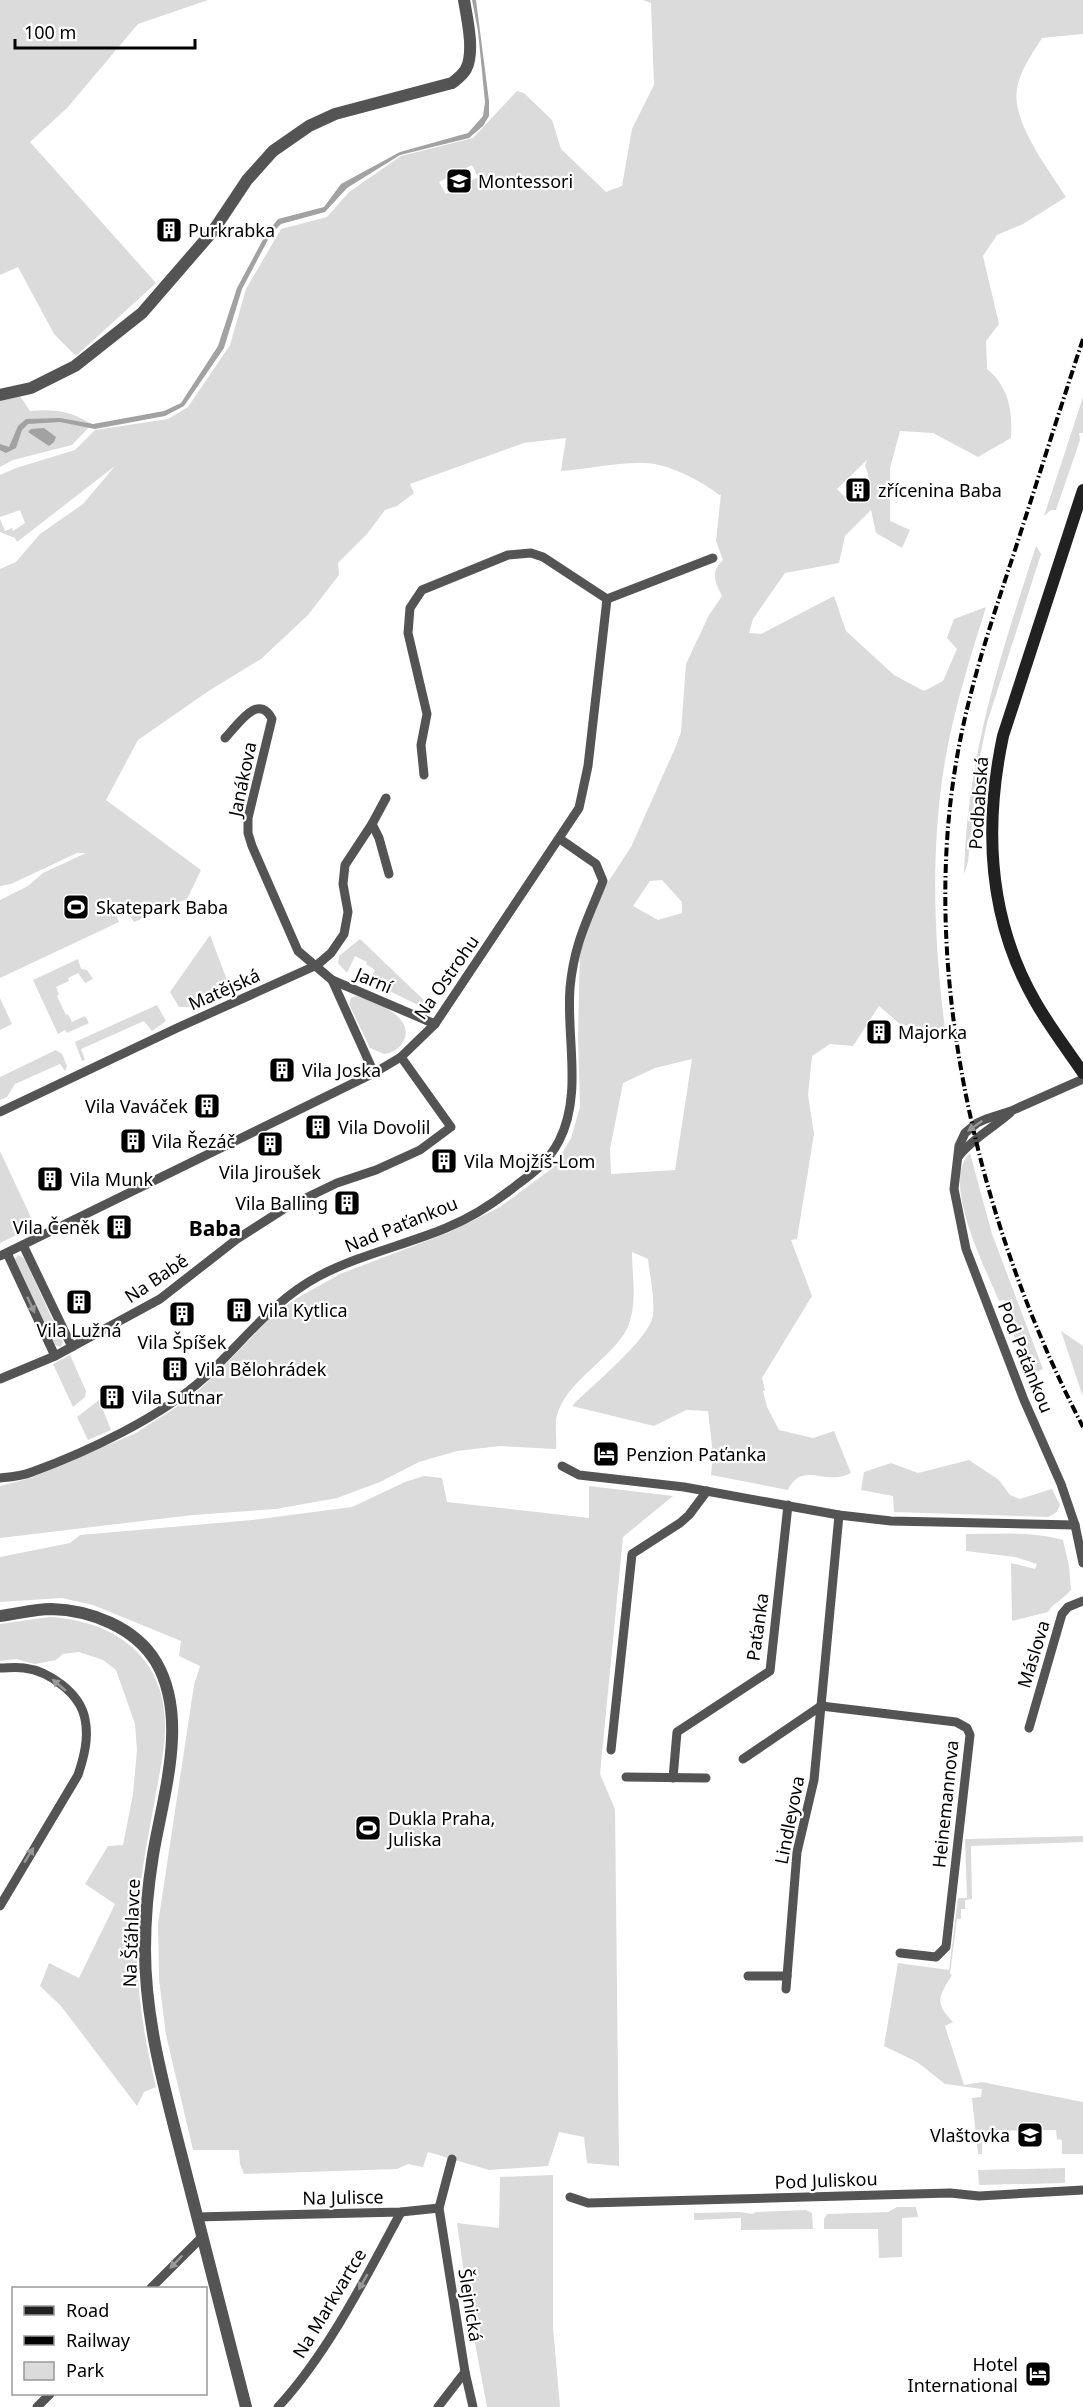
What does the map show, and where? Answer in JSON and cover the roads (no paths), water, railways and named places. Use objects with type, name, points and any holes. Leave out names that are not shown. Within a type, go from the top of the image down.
[{"type":"main road","name":"Podbabská","points":[[1083,489],[1003,736],[995,776],[991,817],[992,858],[996,887],[1001,916],[1013,955],[1034,999],[1083,1073]]},
{"type":"street","points":[[0,396],[31,388],[75,366],[142,313],[213,231],[261,163],[282,144],[309,126],[335,114],[452,83],[460,77],[466,69],[470,45],[464,0]]},
{"type":"street","points":[[424,775],[421,745],[427,714],[408,626],[410,608],[422,590],[508,555],[531,554],[543,557],[607,599],[713,558]]},
{"type":"street","name":"Na Ostrohu","points":[[3,1255],[374,1073],[401,1057],[435,1024],[579,808],[588,766],[607,599]]},
{"type":"street","name":"Janákova","points":[[225,738],[248,713],[263,708],[268,711],[272,719],[248,818],[248,833],[298,951],[316,965]]},
{"type":"street","name":"Matějská","points":[[0,1113],[177,1028],[316,965],[331,953],[344,934],[348,912],[343,884],[345,865],[386,798]]},
{"type":"street","points":[[372,824],[380,838],[389,874]]},
{"type":"street","name":"Nad Paťankou","points":[[0,1478],[30,1473],[133,1426],[184,1394],[204,1377],[270,1310],[318,1276],[449,1227],[508,1192],[546,1163],[566,1124],[571,1096],[570,990],[575,948],[603,881],[596,864],[560,839]]},
{"type":"street","name":"Jarní","points":[[316,965],[332,980],[435,1024]]},
{"type":"street","name":"Jarní","points":[[332,980],[374,1073]]},
{"type":"street","name":"Na Babě","points":[[0,1379],[55,1356],[160,1299],[237,1239],[287,1207],[337,1183],[376,1170],[420,1150],[451,1127],[401,1057]]},
{"type":"street","name":"Pod Paťankou","points":[[1083,1079],[1011,1111],[977,1123],[965,1133],[959,1146],[954,1189],[966,1249],[1075,1525],[1083,1563]]},
{"type":"street","points":[[23,1245],[72,1347]]},
{"type":"street","points":[[3,1255],[55,1356]]},
{"type":"street","points":[[561,1466],[579,1475],[707,1491],[839,1515],[891,1521],[1075,1525]]},
{"type":"street","points":[[611,1750],[632,1554],[680,1523],[707,1491]]},
{"type":"street","name":"Paťanka","points":[[673,1778],[677,1732],[770,1671],[788,1505]]},
{"type":"street","name":"Lindleyova","points":[[786,1989],[796,1852],[814,1780],[839,1515]]},
{"type":"street","name":"Máslova","points":[[1029,1728],[1062,1614],[1068,1607],[1083,1601]]},
{"type":"street","name":"Na Šťáhlavce","points":[[0,1616],[49,1609],[90,1615],[113,1624],[139,1642],[156,1662],[170,1697],[173,1734],[149,1886],[145,1973],[158,2059],[246,2407]]},
{"type":"street","points":[[0,1668],[24,1668],[43,1673],[59,1682],[74,1698],[85,1717],[87,1732],[85,1752],[78,1775],[0,1906]]},
{"type":"street","points":[[743,1759],[821,1706]]},
{"type":"street","name":"Heinemannova","points":[[821,1706],[956,1722],[967,1728],[970,1735],[946,1947],[936,1957],[900,1953]]},
{"type":"street","points":[[626,1777],[706,1778]]},
{"type":"street","points":[[748,1976],[787,1976]]},
{"type":"street","points":[[439,2208],[452,2159]]},
{"type":"street","name":"Pod Juliskou","points":[[570,2198],[588,2203],[950,2193],[979,2196],[1083,2190]]},
{"type":"street","name":"Na Julisce","points":[[197,2217],[401,2212],[439,2208]]},
{"type":"street","name":"Šlejnická","points":[[439,2208],[465,2372],[473,2407]]},
{"type":"street","name":"Na Markvartce","points":[[278,2407],[309,2370],[365,2280],[401,2212]]},
{"type":"street","points":[[153,2287],[202,2236]]},
{"type":"street","points":[[438,2407],[465,2372]]},
{"type":"street","points":[[37,2407],[49,2395]]},
{"type":"railway","points":[[1083,339],[989,629],[967,709],[956,763],[947,846],[946,932],[953,1018],[968,1104],[989,1189],[1015,1272],[1047,1351],[1083,1427]]},
{"type":"place","name":"Montessori","points":[[459,181]]},
{"type":"place","name":"Purkrabka","points":[[169,230]]},
{"type":"place","name":"zřícenina Baba","points":[[858,490]]},
{"type":"place","name":"Skatepark Baba","points":[[76,907]]},
{"type":"place","name":"Majorka","points":[[879,1032]]},
{"type":"place","name":"Vila Joska","points":[[282,1070]]},
{"type":"place","name":"Vila Vaváček","points":[[207,1106]]},
{"type":"place","name":"Vila Dovolil","points":[[318,1127]]},
{"type":"place","name":"Vila Řezáč","points":[[133,1141]]},
{"type":"place","name":"Vila Jiroušek","points":[[270,1144]]},
{"type":"place","name":"Vila Mojžíš-Lom","points":[[444,1161]]},
{"type":"place","name":"Vila Munk","points":[[50,1179]]},
{"type":"place","name":"Vila Balling","points":[[347,1203]]},
{"type":"place","name":"Vila Čeněk","points":[[119,1227]]},
{"type":"place","name":"Vila Lužná","points":[[79,1302]]},
{"type":"place","name":"Vila Kytlica","points":[[239,1310]]},
{"type":"place","name":"Vila Špíšek","points":[[182,1314]]},
{"type":"place","name":"Vila Bělohrádek","points":[[175,1369]]},
{"type":"place","name":"Vila Sutnar","points":[[112,1397]]},
{"type":"place","name":"Penzion Paťanka","points":[[606,1454]]},
{"type":"place","name":"Dukla Praha, Juliska","points":[[368,1828]]},
{"type":"place","name":"Vlaštovka","points":[[1030,2135]]},
{"type":"place","name":"Hotel International","points":[[1038,2374]]},
{"type":"district","name":"Baba","points":[[215,1228]]}]
